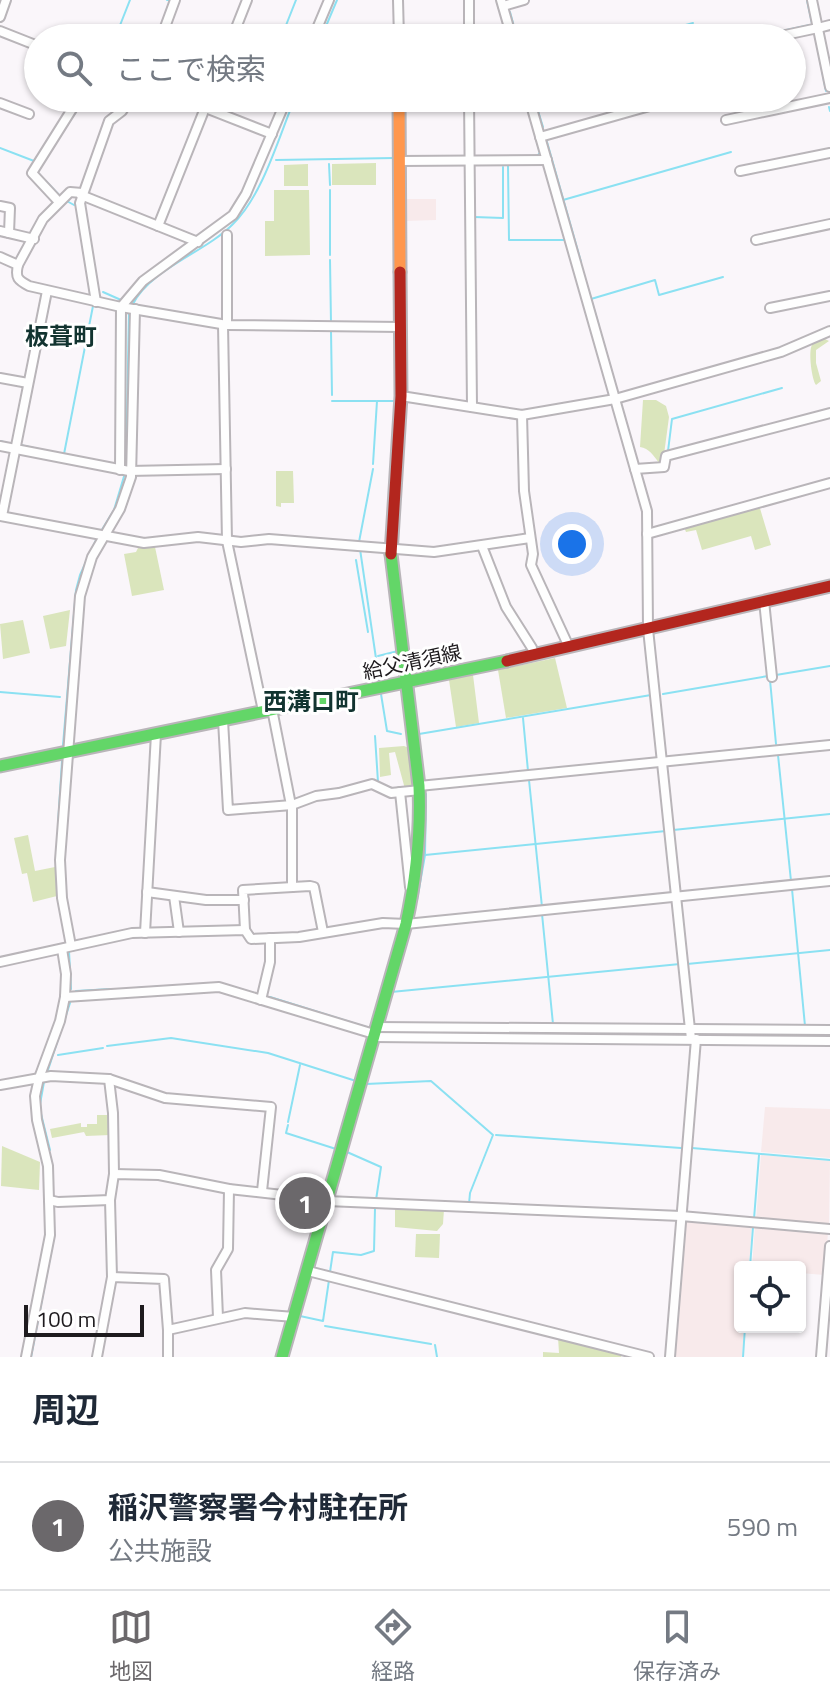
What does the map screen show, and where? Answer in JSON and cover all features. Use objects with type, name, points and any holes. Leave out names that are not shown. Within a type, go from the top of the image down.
[{"type":"street","points":[[0,17],[6,0]]},
{"type":"street","points":[[166,24],[175,0]]},
{"type":"street","points":[[238,24],[247,0]]},
{"type":"street","points":[[319,24],[329,0]]},
{"type":"street","points":[[398,0],[399,24]]},
{"type":"street","points":[[469,0],[469,24]]},
{"type":"street","points":[[508,24],[502,3],[524,0]]},
{"type":"street","points":[[812,0],[830,87]]},
{"type":"street","points":[[806,31],[830,25]]},
{"type":"street","points":[[0,31],[24,40]]},
{"type":"street","points":[[806,103],[830,98]]},
{"type":"street","points":[[0,103],[29,114]]},
{"type":"street","points":[[59,202],[32,173],[70,112]]},
{"type":"street","points":[[96,302],[80,215],[82,194],[109,121],[121,112]]},
{"type":"street","points":[[158,226],[203,112]]},
{"type":"street","points":[[215,112],[272,134]]},
{"type":"street","points":[[26,1357],[50,1235],[45,1145],[35,1107],[39,1078],[60,1021],[65,997],[67,948],[60,876],[80,596],[101,535],[120,509],[126,470],[129,308],[143,281],[233,215],[246,194],[281,112]]},
{"type":"street","points":[[282,1357],[406,924],[419,865],[420,788],[390,547],[401,396],[399,112]]},
{"type":"street","points":[[469,112],[472,407]]},
{"type":"street","points":[[533,112],[647,511],[648,629],[693,1039],[670,1357]]},
{"type":"street","points":[[540,137],[628,112]]},
{"type":"street","points":[[726,120],[764,112]]},
{"type":"street","points":[[740,171],[830,153]]},
{"type":"street","points":[[400,161],[547,160]]},
{"type":"street","points":[[198,242],[82,194],[70,192],[43,219],[18,265],[16,275],[18,280],[47,291],[225,325],[401,327]]},
{"type":"street","points":[[0,206],[10,208],[5,232],[34,239]]},
{"type":"street","points":[[756,240],[830,224]]},
{"type":"street","points":[[227,235],[227,541],[291,805],[292,887]]},
{"type":"street","points":[[0,257],[18,265]]},
{"type":"street","points":[[47,291],[1,516],[144,543],[198,537],[227,541],[269,539],[434,552],[530,538]]},
{"type":"street","points":[[770,308],[830,296]]},
{"type":"street","points":[[126,470],[129,308]]},
{"type":"street","points":[[401,396],[522,415],[615,399],[781,352],[830,331]]},
{"type":"street","points":[[0,378],[28,383]]},
{"type":"street","points":[[635,469],[664,467],[666,456],[830,413]]},
{"type":"street","points":[[522,415],[524,491],[533,554],[531,565],[569,647]]},
{"type":"street","points":[[0,446],[126,470],[226,469]]},
{"type":"street","points":[[647,534],[830,483]]},
{"type":"street","points":[[482,546],[506,607],[534,655]]},
{"type":"street","name":"給父清須線","points":[[0,766],[534,655],[830,586]]},
{"type":"street","points":[[764,601],[772,677]]},
{"type":"street","points":[[223,720],[228,810],[291,805],[316,796],[372,784],[391,793],[830,745]]},
{"type":"street","points":[[145,933],[156,734]]},
{"type":"street","points":[[400,792],[412,898]]},
{"type":"street","points":[[323,932],[314,887],[243,890],[245,930],[251,939],[308,937],[383,923],[406,924],[830,881]]},
{"type":"street","points":[[147,892],[206,900],[244,900]]},
{"type":"street","points":[[174,896],[179,932]]},
{"type":"street","points":[[0,962],[132,933],[245,930]]},
{"type":"street","points":[[261,1000],[270,962],[270,938]]},
{"type":"street","points":[[65,997],[219,987],[375,1033],[830,1041]]},
{"type":"street","points":[[375,1033],[830,1030]]},
{"type":"street","points":[[0,1085],[51,1076],[109,1079],[165,1098],[271,1107],[262,1191]]},
{"type":"street","points":[[97,1357],[112,1277],[110,1200],[114,1174],[109,1079]]},
{"type":"street","points":[[114,1174],[159,1175],[229,1189],[327,1201],[681,1216],[830,1229]]},
{"type":"street","points":[[218,1317],[216,1270],[228,1249],[229,1189]]},
{"type":"street","points":[[49,1200],[110,1200]]},
{"type":"street","points":[[821,1357],[830,1246]]},
{"type":"street","points":[[308,1271],[649,1357]]},
{"type":"street","points":[[112,1277],[164,1279],[168,1357]]},
{"type":"street","points":[[168,1330],[218,1317],[258,1313],[294,1317]]},
{"type":"shaded area","points":[[404,199],[436,199],[436,220],[405,221]]},
{"type":"shaded area","points":[[765,1107],[830,1109],[830,1158],[761,1152]]},
{"type":"shaded area","points":[[761,1155],[830,1161],[829,1224],[756,1220]]},
{"type":"shaded area","points":[[683,1220],[752,1225],[749,1261],[734,1261],[734,1333],[744,1333],[742,1357],[672,1357]]},
{"type":"shaded area","points":[[755,1225],[828,1233],[824,1275],[806,1274],[806,1261],[752,1261]]},
{"type":"green space","points":[[376,163],[376,185],[332,185],[332,164]]},
{"type":"green space","points":[[308,164],[308,186],[284,186],[284,165]]},
{"type":"green space","points":[[274,190],[309,190],[310,255],[265,256],[265,221],[274,221]]},
{"type":"green space","points":[[823,338],[829,341],[816,350],[821,381],[816,385],[811,349],[814,342]]},
{"type":"green space","points":[[643,400],[656,400],[666,406],[669,417],[663,462],[659,463],[649,451],[640,447]]},
{"type":"green space","points":[[276,471],[293,471],[294,503],[276,506]]},
{"type":"green space","points":[[759,505],[771,545],[755,550],[751,536],[702,550],[696,530],[686,532],[684,527]]},
{"type":"green space","points":[[155,547],[164,590],[132,596],[124,554],[136,552],[138,548]]},
{"type":"green space","points":[[70,610],[66,646],[50,649],[43,616]]},
{"type":"green space","points":[[23,620],[30,653],[3,659],[0,624]]},
{"type":"green space","points":[[555,658],[567,708],[506,718],[498,670]]},
{"type":"green space","points":[[473,675],[479,723],[456,727],[449,680]]},
{"type":"green space","points":[[379,748],[409,748],[414,788],[405,789],[395,752],[389,753],[391,775],[380,777]]},
{"type":"green space","points":[[28,835],[35,871],[55,867],[57,896],[33,902],[27,873],[22,874],[14,838]]},
{"type":"green space","points":[[97,1115],[109,1115],[110,1135],[86,1136],[84,1132],[52,1138],[50,1129],[81,1123],[81,1127],[87,1127],[87,1124],[97,1124]]},
{"type":"green space","points":[[2,1146],[40,1162],[39,1190],[1,1186]]},
{"type":"green space","points":[[395,1207],[444,1209],[443,1224],[437,1231],[395,1227]]},
{"type":"green space","points":[[416,1234],[440,1234],[439,1258],[415,1257]]},
{"type":"green space","points":[[558,1337],[622,1354],[621,1357],[543,1357],[543,1352],[559,1353]]},
{"type":"waterway","points":[[121,24],[130,0]]},
{"type":"waterway","points":[[287,24],[296,0]]},
{"type":"waterway","points":[[327,24],[337,0]]},
{"type":"waterway","points":[[807,0],[812,23]]},
{"type":"waterway","points":[[510,12],[513,24]]},
{"type":"waterway","points":[[806,26],[810,25]]},
{"type":"waterway","points":[[815,35],[826,91]]},
{"type":"waterway","points":[[829,107],[830,111]]},
{"type":"waterway","points":[[60,136],[76,112]]},
{"type":"waterway","points":[[133,304],[152,281],[222,234],[244,212],[262,181],[290,112]]},
{"type":"waterway","points":[[538,112],[543,127]]},
{"type":"waterway","points":[[529,113],[540,153],[537,156]]},
{"type":"waterway","points":[[547,142],[581,262]]},
{"type":"waterway","points":[[0,148],[34,161]]},
{"type":"waterway","points":[[563,200],[731,152]]},
{"type":"waterway","points":[[276,160],[394,158]]},
{"type":"waterway","points":[[329,164],[330,185]]},
{"type":"waterway","points":[[476,165],[500,165]]},
{"type":"waterway","points":[[508,166],[509,240],[564,240]]},
{"type":"waterway","points":[[474,217],[503,218],[503,167]]},
{"type":"waterway","points":[[545,168],[585,309]]},
{"type":"waterway","points":[[37,172],[60,196]]},
{"type":"waterway","points":[[330,190],[330,255]]},
{"type":"waterway","points":[[65,200],[74,205]]},
{"type":"waterway","points":[[330,260],[331,323]]},
{"type":"waterway","points":[[582,268],[599,326]]},
{"type":"waterway","points":[[591,299],[655,280],[659,295],[723,277]]},
{"type":"waterway","points":[[103,292],[121,300]]},
{"type":"waterway","points":[[64,454],[93,306]]},
{"type":"waterway","points":[[126,467],[129,313]]},
{"type":"waterway","points":[[331,331],[332,395]]},
{"type":"waterway","points":[[601,334],[618,394]]},
{"type":"waterway","points":[[668,451],[672,419],[782,388]]},
{"type":"waterway","points":[[332,401],[376,401]]},
{"type":"waterway","points":[[373,464],[377,401],[395,401]]},
{"type":"waterway","points":[[0,441],[11,444]]},
{"type":"waterway","points":[[20,445],[62,454]]},
{"type":"waterway","points":[[68,455],[78,457]]},
{"type":"waterway","points":[[359,542],[373,469]]},
{"type":"waterway","points":[[100,533],[114,510],[125,473]]},
{"type":"waterway","points":[[63,745],[76,590],[97,538]]},
{"type":"waterway","points":[[360,549],[379,679]]},
{"type":"waterway","points":[[356,560],[368,632]]},
{"type":"waterway","points":[[653,637],[654,647]]},
{"type":"waterway","points":[[378,656],[398,651]]},
{"type":"waterway","points":[[776,675],[830,666]]},
{"type":"waterway","points":[[663,694],[768,676]]},
{"type":"waterway","points":[[770,680],[776,744]]},
{"type":"waterway","points":[[0,692],[60,697]]},
{"type":"waterway","points":[[381,694],[387,731],[401,734]]},
{"type":"waterway","points":[[419,734],[651,695]]},
{"type":"waterway","points":[[523,718],[528,771]]},
{"type":"waterway","points":[[375,736],[378,782]]},
{"type":"waterway","points":[[778,755],[791,881]]},
{"type":"waterway","points":[[58,825],[62,761]]},
{"type":"waterway","points":[[529,780],[542,907]]},
{"type":"waterway","points":[[417,900],[425,855],[426,794]]},
{"type":"waterway","points":[[673,830],[830,814]]},
{"type":"waterway","points":[[425,855],[666,831]]},
{"type":"waterway","points":[[57,868],[58,889]]},
{"type":"waterway","points":[[792,889],[805,1026]]},
{"type":"waterway","points":[[542,914],[553,1024]]},
{"type":"waterway","points":[[687,964],[830,950]]},
{"type":"waterway","points":[[69,951],[71,989]]},
{"type":"waterway","points":[[391,992],[680,964]]},
{"type":"waterway","points":[[152,987],[218,983]]},
{"type":"waterway","points":[[223,984],[258,994]]},
{"type":"waterway","points":[[137,988],[147,987]]},
{"type":"waterway","points":[[76,991],[111,989]]},
{"type":"waterway","points":[[114,989],[121,989]]},
{"type":"waterway","points":[[270,997],[366,1027]]},
{"type":"waterway","points":[[47,1073],[70,1003]]},
{"type":"waterway","points":[[381,1031],[685,1034]]},
{"type":"waterway","points":[[699,1034],[830,1035]]},
{"type":"waterway","points":[[107,1046],[171,1038],[268,1053],[356,1081]]},
{"type":"waterway","points":[[58,1055],[103,1048]]},
{"type":"waterway","points":[[288,1122],[300,1065]]},
{"type":"waterway","points":[[366,1084],[431,1081],[493,1135],[470,1193],[469,1204]]},
{"type":"waterway","points":[[40,1104],[44,1082]]},
{"type":"waterway","points":[[40,1110],[50,1150]]},
{"type":"waterway","points":[[288,1125],[286,1133],[336,1149]]},
{"type":"waterway","points":[[496,1135],[681,1148]]},
{"type":"waterway","points":[[692,1148],[830,1160]]},
{"type":"waterway","points":[[347,1152],[381,1167],[376,1200]]},
{"type":"waterway","points":[[754,1219],[759,1155]]},
{"type":"waterway","points":[[51,1159],[52,1167]]},
{"type":"waterway","points":[[53,1174],[53,1197]]},
{"type":"waterway","points":[[31,1357],[54,1237],[54,1204]]},
{"type":"waterway","points":[[330,1272],[333,1252],[361,1255],[374,1251],[375,1208]]},
{"type":"waterway","points":[[750,1261],[753,1227]]},
{"type":"waterway","points":[[300,1316],[323,1321],[329,1280]]},
{"type":"waterway","points":[[325,1326],[431,1344]]},
{"type":"waterway","points":[[743,1357],[745,1333]]},
{"type":"waterway","points":[[435,1345],[437,1357]]},
{"type":"traffic: fast","points":[[282,1357],[406,924],[415,873],[419,786],[391,554]]},
{"type":"traffic: fast","points":[[0,766],[507,661]]},
{"type":"traffic: slow","points":[[399,112],[400,272]]},
{"type":"traffic: jam","points":[[391,554],[401,396],[400,272]]},
{"type":"traffic: jam","points":[[507,661],[830,586]]},
{"type":"place","name":"稲沢警察署今村駐在所","points":[[305,1203]]},
{"type":"district","name":"板葺町","points":[[61,337]]},
{"type":"district","name":"西溝口町","points":[[311,702]]}]
